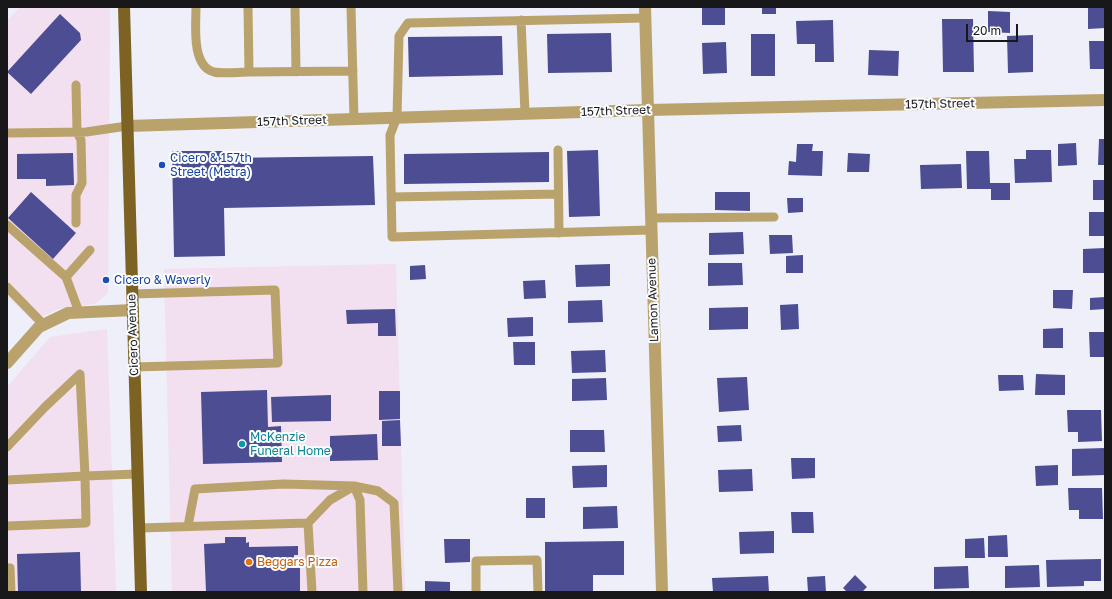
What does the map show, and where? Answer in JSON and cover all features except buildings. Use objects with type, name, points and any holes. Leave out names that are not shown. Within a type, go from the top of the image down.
[{"type":"main road","name":"Cicero Avenue","points":[[124,7],[141,592]]},
{"type":"street","name":"Lamon Avenue","points":[[645,13],[662,592]]},
{"type":"street","name":"157th Street","points":[[127,126],[648,110],[1105,100]]},
{"type":"street","points":[[7,363],[39,327],[68,313],[133,310]]},
{"type":"lane","points":[[196,7],[197,52],[205,67],[214,72],[353,71]]},
{"type":"lane","points":[[248,7],[249,72]]},
{"type":"lane","points":[[295,7],[296,72]]},
{"type":"lane","points":[[351,7],[354,119]]},
{"type":"lane","points":[[645,13],[521,20],[408,23],[399,36],[397,118],[390,135],[392,237],[651,230]]},
{"type":"lane","points":[[521,20],[525,114]]},
{"type":"lane","points":[[76,85],[77,132],[81,140],[82,183],[76,195],[76,223]]},
{"type":"lane","points":[[9,133],[77,132],[127,126]]},
{"type":"lane","points":[[558,150],[559,233]]},
{"type":"lane","points":[[391,197],[558,194]]},
{"type":"lane","points":[[651,218],[774,217]]},
{"type":"lane","points":[[7,225],[66,277],[79,312]]},
{"type":"lane","points":[[66,277],[90,250]]},
{"type":"lane","points":[[7,287],[44,325]]},
{"type":"lane","points":[[132,294],[275,290],[278,363],[134,367]]},
{"type":"lane","points":[[7,447],[45,407],[80,374],[86,523],[7,526]]},
{"type":"lane","points":[[7,480],[137,474]]},
{"type":"lane","points":[[188,526],[195,489],[284,484],[354,486],[378,490],[394,502],[398,592]]},
{"type":"lane","points":[[139,528],[308,523],[330,500],[354,486]]},
{"type":"lane","points":[[354,486],[360,500],[363,592]]},
{"type":"lane","points":[[308,523],[312,592]]},
{"type":"lane","points":[[476,592],[476,561],[537,560],[538,592]]},
{"type":"lane","points":[[7,568],[10,568],[10,592]]},
{"type":"shaded area","points":[[20,7],[110,7],[108,293],[95,304],[58,309],[33,321],[7,296],[7,21]]},
{"type":"shaded area","points":[[396,264],[405,592],[172,592],[164,269]]},
{"type":"shaded area","points":[[107,329],[116,592],[7,592],[7,387],[50,337]]},
{"type":"place","name":"Cicero & 157th Street (Metra)","points":[[162,165]]},
{"type":"place","name":"Cicero & Waverly","points":[[106,280]]},
{"type":"place","name":"McKenzie Funeral Home","points":[[242,444]]},
{"type":"place","name":"Beggars Pizza","points":[[249,562]]}]
